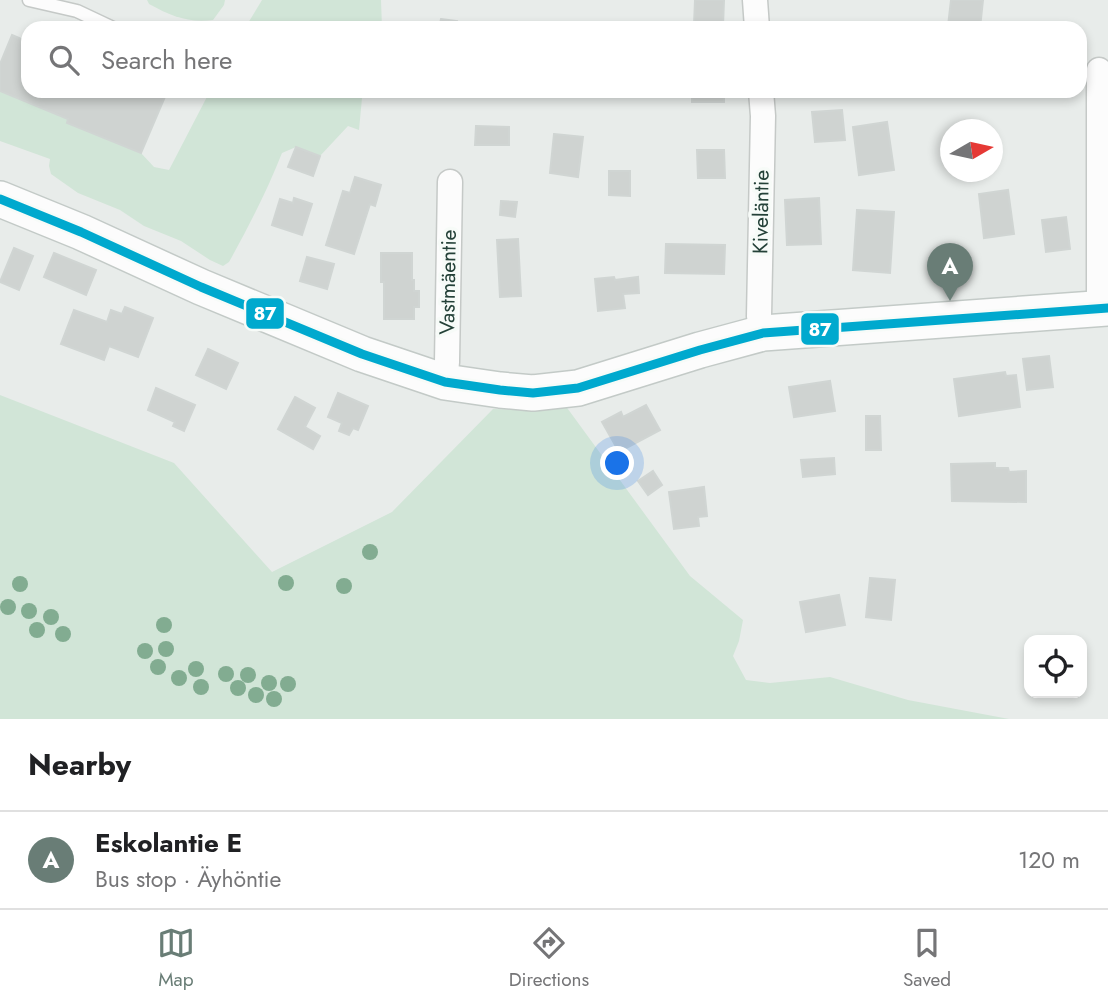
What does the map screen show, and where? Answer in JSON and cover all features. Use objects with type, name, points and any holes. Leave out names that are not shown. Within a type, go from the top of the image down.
[{"type":"main road","points":[[0,199],[362,354],[445,382],[533,393],[578,388],[763,333],[1103,308]]},
{"type":"street","points":[[755,0],[756,21]]},
{"type":"street","points":[[1099,70],[1103,308]]},
{"type":"street","name":"Kiveläntie","points":[[762,98],[760,316],[763,333]]},
{"type":"street","name":"Vastmäentie","points":[[445,382],[450,182]]},
{"type":"lane","points":[[29,0],[77,11],[98,21]]},
{"type":"green space","points":[[147,0],[225,0],[213,20],[204,21],[172,15],[149,4]]},
{"type":"green space","points":[[262,0],[381,0],[382,21],[249,21]]},
{"type":"green space","points":[[0,91],[141,153],[154,167],[169,170],[206,98],[362,98],[359,130],[348,126],[320,156],[296,147],[282,153],[244,235],[229,262],[223,266],[181,241],[144,226],[120,210],[78,193],[51,174],[50,159],[0,141]]},
{"type":"green space","points":[[0,395],[174,463],[272,572],[392,512],[493,409],[525,410],[565,405],[690,576],[743,620],[733,656],[746,680],[770,683],[830,677],[908,700],[1009,719],[0,719]]},
{"type":"building","points":[[695,0],[724,0],[723,21],[694,21]]},
{"type":"building","points":[[951,0],[983,0],[981,21],[949,21]]},
{"type":"building","points":[[12,35],[21,39],[21,98],[164,98],[141,153],[67,123],[68,119],[0,91],[0,64]]},
{"type":"building","points":[[692,98],[724,98],[724,102],[692,102]]},
{"type":"building","points":[[842,110],[845,140],[815,142],[812,112]]},
{"type":"building","points":[[887,122],[894,170],[859,175],[853,127]]},
{"type":"building","points":[[476,126],[509,127],[509,145],[475,145]]},
{"type":"building","points":[[554,134],[583,137],[578,177],[550,173]]},
{"type":"building","points":[[296,147],[320,156],[313,176],[288,167]]},
{"type":"building","points":[[697,150],[724,150],[725,178],[698,178]]},
{"type":"building","points":[[609,171],[630,171],[630,196],[609,195]]},
{"type":"building","points":[[355,177],[381,185],[375,206],[370,204],[354,254],[326,245],[343,191],[350,193]]},
{"type":"building","points":[[1008,190],[1014,234],[984,238],[979,194]]},
{"type":"building","points":[[294,198],[312,204],[302,235],[272,225],[280,199],[293,203]]},
{"type":"building","points":[[819,198],[821,244],[787,245],[785,200]]},
{"type":"building","points":[[501,201],[517,202],[515,217],[500,215]]},
{"type":"building","points":[[857,210],[894,212],[890,273],[853,270]]},
{"type":"building","points":[[1066,217],[1070,249],[1046,252],[1042,220]]},
{"type":"building","points":[[518,239],[521,296],[500,297],[497,240]]},
{"type":"building","points":[[666,244],[725,245],[724,274],[665,273]]},
{"type":"building","points":[[14,248],[33,256],[19,290],[0,282]]},
{"type":"building","points":[[54,253],[96,270],[86,295],[44,277]]},
{"type":"building","points":[[381,253],[412,253],[414,291],[419,291],[419,307],[414,307],[414,319],[384,319]]},
{"type":"building","points":[[307,257],[334,264],[327,289],[300,281]]},
{"type":"building","points":[[614,277],[615,280],[638,277],[639,293],[623,294],[625,308],[598,311],[595,279]]},
{"type":"building","points":[[125,307],[153,318],[138,357],[109,346],[104,360],[61,344],[74,310],[107,322],[111,310],[122,314]]},
{"type":"building","points":[[208,349],[238,363],[226,389],[196,375]]},
{"type":"building","points":[[1049,356],[1053,387],[1027,390],[1023,359]]},
{"type":"building","points":[[1005,372],[1006,376],[1016,375],[1020,407],[959,416],[954,379]]},
{"type":"building","points":[[830,381],[835,411],[794,417],[789,387]]},
{"type":"building","points":[[156,388],[195,405],[184,431],[173,426],[175,422],[148,410]]},
{"type":"building","points":[[338,393],[368,406],[358,430],[353,428],[349,435],[339,431],[342,423],[328,417]]},
{"type":"building","points":[[295,397],[315,408],[305,427],[320,436],[313,449],[278,429]]},
{"type":"building","points":[[646,405],[660,430],[619,452],[602,422],[621,412],[623,417]]},
{"type":"building","points":[[866,416],[880,416],[881,450],[866,450]]},
{"type":"building","points":[[834,458],[835,474],[803,477],[801,460]]},
{"type":"building","points":[[995,463],[995,468],[1008,468],[1009,472],[1026,471],[1026,502],[952,501],[951,464]]},
{"type":"building","points":[[653,471],[662,485],[648,495],[638,481]]},
{"type":"building","points":[[704,487],[707,516],[698,517],[699,526],[674,529],[669,492]]},
{"type":"building","points":[[870,578],[895,580],[891,620],[866,617]]},
{"type":"building","points":[[839,595],[845,625],[806,632],[800,602]]},
{"type":"transit line","name":"87","points":[[0,199],[362,354],[445,382],[500,390],[533,393],[578,388],[763,333],[1108,308]]},
{"type":"place","name":"Eskolantie E","points":[[950,301]]}]
